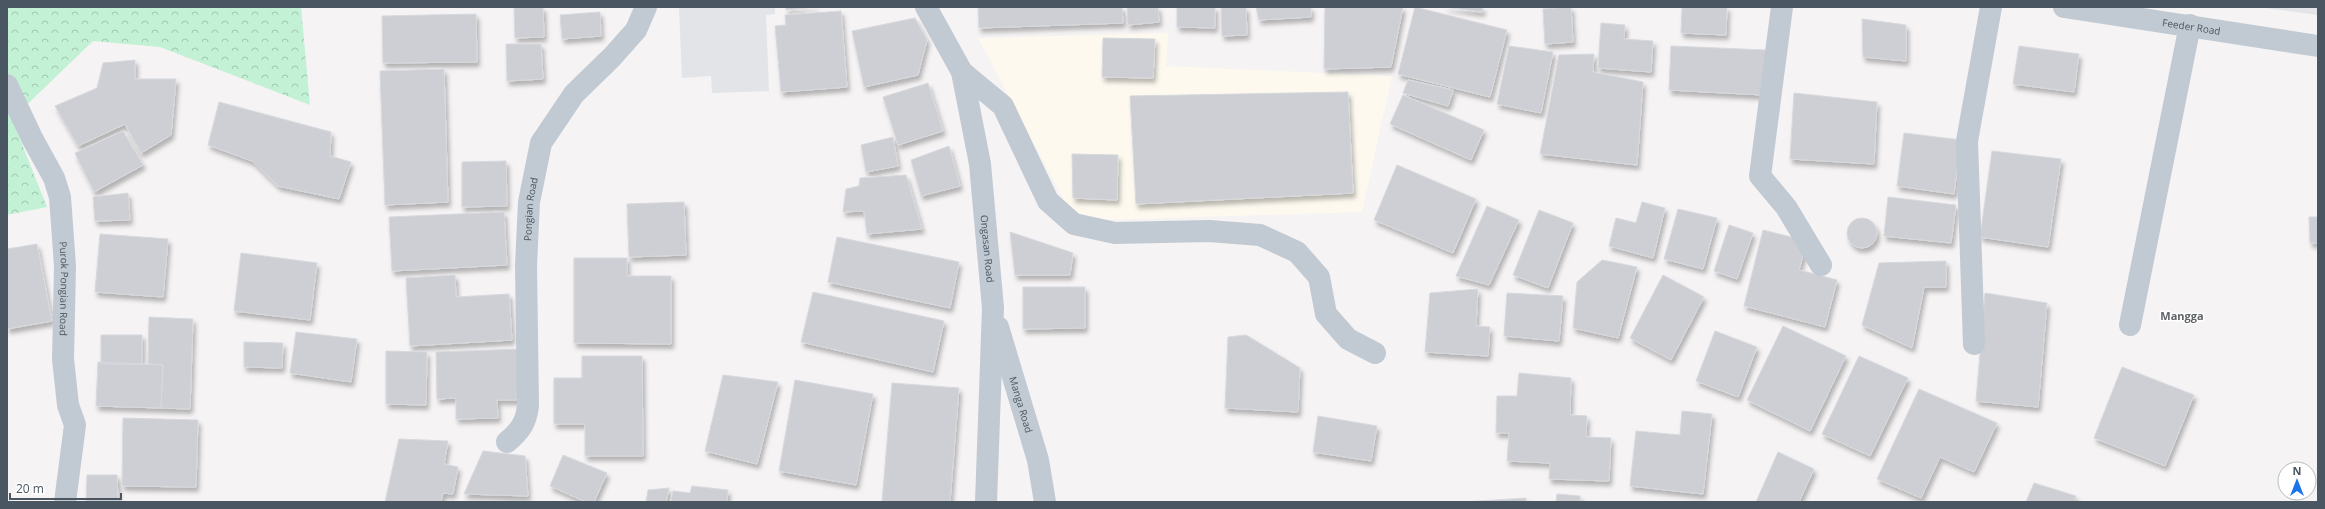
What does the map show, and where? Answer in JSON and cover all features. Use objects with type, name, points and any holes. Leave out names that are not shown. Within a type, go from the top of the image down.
[{"type":"street","name":"Pongian Road","points":[[507,442],[521,430],[526,418],[528,406],[526,265],[529,202],[541,143],[574,94],[612,57],[636,30],[646,7]]},
{"type":"street","name":"Ongasan Road","points":[[926,7],[962,72],[980,164],[993,308],[986,502]]},
{"type":"street","points":[[1782,7],[1760,176],[1786,207],[1821,264]]},
{"type":"street","points":[[1974,344],[1968,141],[1991,7]]},
{"type":"street","name":"Feeder Road","points":[[2064,7],[2190,25],[2318,46]]},
{"type":"street","points":[[2130,325],[2190,25]]},
{"type":"street","points":[[962,72],[1003,106],[1048,201],[1074,224],[1115,233],[1209,231],[1260,235],[1297,252],[1319,277],[1326,314],[1348,339],[1375,353]]},
{"type":"street","name":"Purok Pongian Road","points":[[7,85],[32,138],[54,178],[60,198],[65,266],[63,359],[68,405],[75,425],[65,502]]},
{"type":"street","name":"Manga Road","points":[[993,308],[1038,460],[1045,502]]},
{"type":"shaded area","points":[[679,7],[775,7],[775,14],[766,15],[769,91],[712,93],[711,76],[682,78]]},
{"type":"shaded area","points":[[2258,7],[2318,7],[2318,15]]},
{"type":"shaded area","points":[[1168,33],[1166,66],[1392,76],[1362,212],[1075,221],[978,38]]},
{"type":"green space","points":[[7,7],[301,7],[310,105],[160,47],[93,41],[12,119],[47,207],[7,215]]},
{"type":"building","points":[[514,7],[543,7],[544,37],[515,38]]},
{"type":"building","points":[[786,7],[816,7],[786,10]]},
{"type":"building","points":[[978,7],[1122,7],[1123,23],[979,28]]},
{"type":"building","points":[[1127,7],[1158,7],[1159,22],[1128,25]]},
{"type":"building","points":[[1177,7],[1215,7],[1215,28],[1177,27]]},
{"type":"building","points":[[1221,7],[1246,7],[1247,35],[1222,36]]},
{"type":"building","points":[[1256,7],[1311,7],[1311,17],[1259,20]]},
{"type":"building","points":[[1325,7],[1403,7],[1391,67],[1324,69]]},
{"type":"building","points":[[1415,7],[1507,30],[1490,97],[1398,74]]},
{"type":"building","points":[[1445,7],[1483,7],[1482,12]]},
{"type":"building","points":[[1571,7],[1573,42],[1545,44],[1543,9]]},
{"type":"building","points":[[1682,7],[1727,7],[1726,35],[1681,33]]},
{"type":"building","points":[[841,11],[847,87],[781,92],[775,26],[786,25],[785,15]]},
{"type":"building","points":[[600,12],[601,36],[562,39],[560,15]]},
{"type":"building","points":[[476,14],[477,62],[383,63],[382,16]]},
{"type":"building","points":[[915,18],[927,40],[918,75],[864,87],[852,31]]},
{"type":"building","points":[[1862,19],[1906,25],[1906,61],[1863,57]]},
{"type":"building","points":[[1601,23],[1625,25],[1624,39],[1653,41],[1651,72],[1598,68]]},
{"type":"building","points":[[1103,38],[1155,39],[1153,78],[1102,77]]},
{"type":"building","points":[[506,44],[541,44],[543,79],[507,81]]},
{"type":"building","points":[[1509,46],[1553,52],[1541,113],[1497,104]]},
{"type":"building","points":[[1671,46],[1766,50],[1763,95],[1669,90]]},
{"type":"building","points":[[2019,46],[2079,54],[2074,92],[2013,84]]},
{"type":"building","points":[[1594,54],[1593,72],[1643,82],[1637,165],[1540,154],[1559,55]]},
{"type":"building","points":[[135,60],[135,79],[176,79],[171,135],[141,153],[125,124],[78,146],[55,106],[97,88],[103,63]]},
{"type":"building","points":[[444,69],[448,202],[385,205],[380,71]]},
{"type":"building","points":[[1408,80],[1453,90],[1448,106],[1403,93]]},
{"type":"building","points":[[928,83],[943,131],[898,145],[883,97]]},
{"type":"building","points":[[1348,92],[1353,193],[1136,204],[1130,96]]},
{"type":"building","points":[[1794,93],[1877,102],[1874,164],[1790,159]]},
{"type":"building","points":[[1403,95],[1484,130],[1471,160],[1390,124]]},
{"type":"building","points":[[219,102],[331,132],[330,156],[351,162],[339,199],[278,186],[252,161],[208,145]]},
{"type":"building","points":[[123,131],[143,165],[94,192],[75,153]]},
{"type":"building","points":[[1904,133],[1961,140],[1954,194],[1897,186]]},
{"type":"building","points":[[893,137],[898,166],[866,172],[861,145]]},
{"type":"building","points":[[949,146],[960,186],[921,196],[911,160]]},
{"type":"building","points":[[1992,151],[2061,159],[2048,247],[1980,237]]},
{"type":"building","points":[[1072,154],[1118,155],[1117,200],[1073,198]]},
{"type":"building","points":[[506,161],[507,206],[462,207],[462,162]]},
{"type":"building","points":[[1397,165],[1476,199],[1453,253],[1374,220]]},
{"type":"building","points":[[906,175],[922,229],[867,234],[864,211],[843,212],[846,189],[859,186],[860,178]]},
{"type":"building","points":[[128,193],[130,220],[95,221],[93,197]]},
{"type":"building","points":[[1888,197],[1956,205],[1951,243],[1884,236]]},
{"type":"building","points":[[684,202],[686,255],[629,257],[627,204]]},
{"type":"building","points":[[1642,202],[1665,208],[1653,258],[1609,246],[1616,218],[1636,223]]},
{"type":"building","points":[[1487,206],[1519,220],[1489,285],[1456,276]]},
{"type":"building","points":[[1678,209],[1717,218],[1703,269],[1664,259]]},
{"type":"building","points":[[1539,210],[1573,223],[1548,288],[1513,275]]},
{"type":"building","points":[[504,212],[507,265],[392,271],[389,217]]},
{"type":"building","points":[[2309,217],[2318,217],[2318,243],[2310,243]]},
{"type":"building","points":[[1862,218],[1873,222],[1877,233],[1873,244],[1862,248],[1851,244],[1847,233],[1851,222]]},
{"type":"building","points":[[1729,225],[1753,233],[1737,279],[1714,271]]},
{"type":"building","points":[[1763,230],[1807,241],[1799,270],[1837,280],[1825,327],[1744,306]]},
{"type":"building","points":[[1010,232],[1073,253],[1070,275],[1015,275]]},
{"type":"building","points":[[100,234],[168,239],[163,297],[95,292]]},
{"type":"building","points":[[837,237],[959,262],[950,308],[828,282]]},
{"type":"building","points":[[37,244],[52,321],[7,329],[7,249]]},
{"type":"building","points":[[241,253],[317,263],[310,320],[234,311]]},
{"type":"building","points":[[574,258],[627,258],[627,276],[671,276],[671,344],[574,343]]},
{"type":"building","points":[[1602,260],[1637,267],[1618,338],[1573,328],[1577,282]]},
{"type":"building","points":[[1946,261],[1946,287],[1924,287],[1912,348],[1862,325],[1879,263]]},
{"type":"building","points":[[455,275],[456,297],[509,294],[512,340],[410,346],[406,278]]},
{"type":"building","points":[[1663,275],[1704,297],[1671,360],[1630,338]]},
{"type":"building","points":[[1023,287],[1085,287],[1085,328],[1023,329]]},
{"type":"building","points":[[1478,289],[1476,326],[1490,327],[1488,356],[1425,352],[1430,293]]},
{"type":"building","points":[[813,292],[944,321],[933,372],[801,342]]},
{"type":"building","points":[[1507,293],[1563,296],[1559,341],[1504,336]]},
{"type":"building","points":[[1985,293],[2047,303],[2038,407],[1976,401]]},
{"type":"building","points":[[149,317],[193,319],[190,409],[161,408],[163,365],[148,364]]},
{"type":"building","points":[[1783,326],[1846,356],[1810,431],[1747,400]]},
{"type":"building","points":[[1715,331],[1757,347],[1738,397],[1696,381]]},
{"type":"building","points":[[296,332],[357,339],[351,382],[290,373]]},
{"type":"building","points":[[101,335],[142,335],[142,364],[101,364]]},
{"type":"building","points":[[1246,335],[1300,368],[1298,412],[1225,408],[1228,337]]},
{"type":"building","points":[[244,342],[283,343],[282,368],[244,367]]},
{"type":"building","points":[[520,349],[521,400],[497,400],[498,418],[456,419],[456,398],[437,399],[436,352]]},
{"type":"building","points":[[386,351],[427,352],[426,405],[386,404]]},
{"type":"building","points":[[582,356],[642,356],[643,456],[585,456],[585,424],[554,424],[554,378],[582,378]]},
{"type":"building","points":[[1859,356],[1908,378],[1870,456],[1822,434]]},
{"type":"building","points":[[98,362],[163,365],[161,408],[96,406]]},
{"type":"building","points":[[2122,367],[2194,395],[2165,466],[2094,438]]},
{"type":"building","points":[[1519,373],[1571,378],[1570,415],[1587,416],[1586,437],[1611,438],[1609,481],[1549,479],[1550,463],[1507,461],[1509,433],[1496,433],[1497,396],[1517,396]]},
{"type":"building","points":[[723,375],[778,382],[757,464],[705,451]]},
{"type":"building","points":[[795,380],[873,394],[856,485],[779,471]]},
{"type":"building","points":[[892,383],[959,388],[950,502],[882,502]]},
{"type":"building","points":[[1919,389],[1997,423],[1974,472],[1940,457],[1921,498],[1877,479]]},
{"type":"building","points":[[1682,411],[1712,414],[1703,494],[1630,486],[1636,431],[1680,435]]},
{"type":"building","points":[[1318,416],[1377,426],[1371,461],[1313,452]]},
{"type":"building","points":[[123,418],[198,420],[196,487],[122,486]]},
{"type":"building","points":[[399,439],[448,441],[444,464],[458,467],[453,494],[443,493],[441,502],[385,502]]},
{"type":"building","points":[[483,451],[525,456],[528,496],[464,494]]},
{"type":"building","points":[[1778,452],[1814,469],[1799,502],[1756,502]]},
{"type":"building","points":[[563,455],[607,473],[594,502],[586,502],[550,486]]},
{"type":"building","points":[[87,475],[117,475],[118,502],[86,502]]},
{"type":"building","points":[[2034,483],[2076,496],[2074,502],[2026,502]]},
{"type":"building","points":[[692,486],[728,490],[727,502],[671,502],[673,491],[690,493]]},
{"type":"building","points":[[669,488],[666,502],[646,502],[648,490]]},
{"type":"building","points":[[1557,494],[1580,496],[1580,502],[1556,502]]},
{"type":"building","points":[[1526,498],[1526,502],[1464,502]]},
{"type":"district","name":"Mangga","points":[[2182,316]]}]
